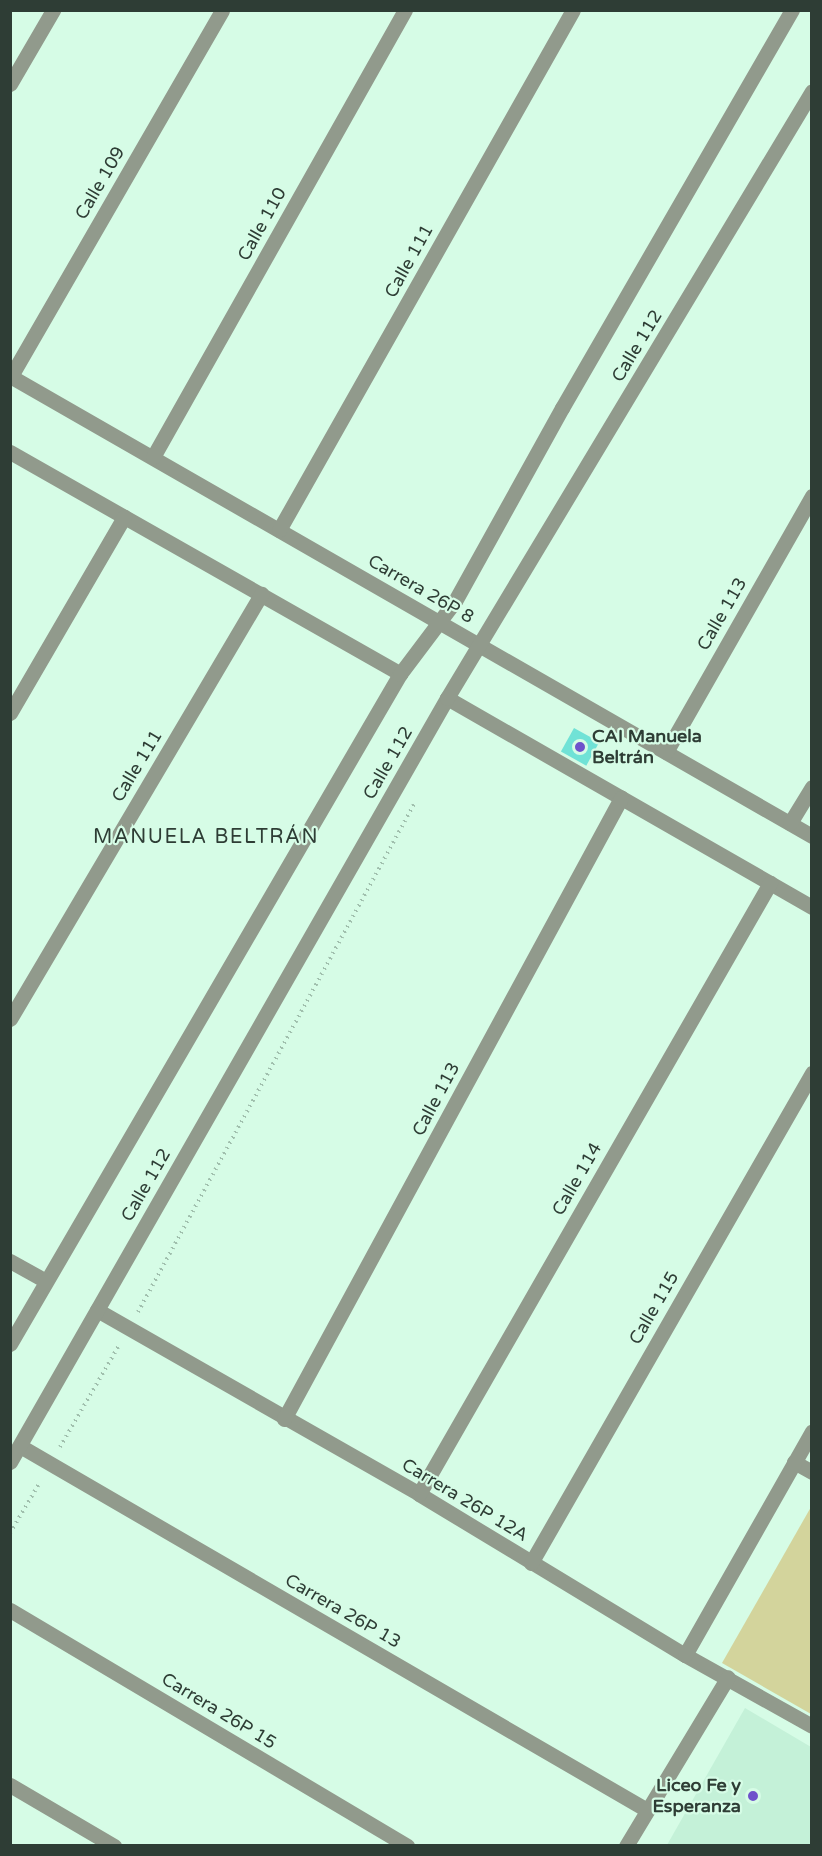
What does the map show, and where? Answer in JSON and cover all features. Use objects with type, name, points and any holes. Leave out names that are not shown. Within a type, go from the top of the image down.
[{"type":"street","points":[[10,84],[53,10]]},
{"type":"street","name":"Calle 109","points":[[11,376],[222,10]]},
{"type":"street","name":"Calle 110","points":[[153,458],[405,10]]},
{"type":"street","name":"Calle 111","points":[[279,530],[573,10]]},
{"type":"street","name":"Calle 112","points":[[10,1344],[400,674],[455,601],[562,408],[792,10]]},
{"type":"street","name":"Calle 112","points":[[10,1462],[447,698],[812,91]]},
{"type":"street","name":"Carrera 26P 8","points":[[11,376],[812,836]]},
{"type":"street","points":[[10,452],[400,674]]},
{"type":"street","name":"Calle 113","points":[[666,752],[812,496]]},
{"type":"street","points":[[10,713],[124,517]]},
{"type":"street","name":"Calle 111","points":[[10,1019],[261,594]]},
{"type":"street","points":[[447,698],[812,907]]},
{"type":"street","points":[[790,824],[812,787]]},
{"type":"street","name":"Calle 113","points":[[284,1419],[621,798]]},
{"type":"street","name":"Calle 114","points":[[419,1494],[770,883]]},
{"type":"street","name":"Calle 115","points":[[531,1563],[812,1073]]},
{"type":"street","points":[[10,1261],[46,1281]]},
{"type":"street","name":"Carrera 26P 12A","points":[[98,1310],[284,1419],[419,1494],[685,1655],[812,1726]]},
{"type":"street","points":[[685,1655],[812,1431]]},
{"type":"street","name":"Carrera 26P 13","points":[[20,1446],[647,1810]]},
{"type":"street","points":[[794,1462],[812,1472]]},
{"type":"street","name":"Carrera 26P 15","points":[[10,1610],[407,1845]]},
{"type":"street","points":[[626,1845],[728,1677]]},
{"type":"street","points":[[10,1785],[114,1845]]},
{"type":"path","points":[[10,1533],[129,1328],[414,803]]},
{"type":"shaded area","points":[[811,1507],[811,1714],[722,1663]]},
{"type":"shaded area","name":"Liceo Fe y Esperanza","points":[[745,1708],[811,1747],[811,1845],[667,1845]]},
{"type":"building","name":"CAI Manuela Beltrán","points":[[574,728],[599,742],[586,766],[561,752]]},
{"type":"place","name":"CAI Manuela Beltrán","points":[[580,747]]},
{"type":"place","name":"Liceo Fe y Esperanza","points":[[753,1796]]},
{"type":"district","name":"MANUELA BELTRÁN","points":[[206,837]]}]
